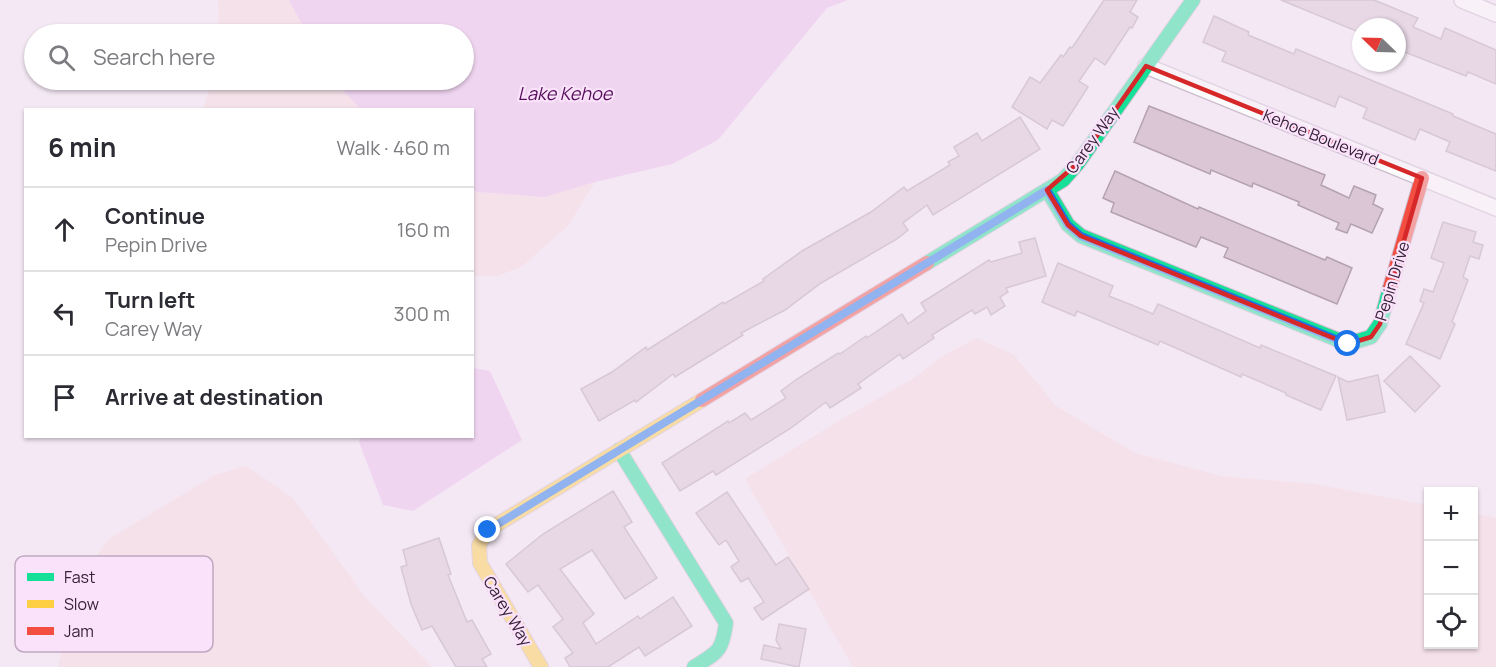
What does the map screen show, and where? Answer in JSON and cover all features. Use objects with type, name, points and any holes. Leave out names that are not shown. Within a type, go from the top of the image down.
[{"type":"street","name":"Carey Way","points":[[541,667],[480,563],[479,545],[488,530],[1063,180],[1078,163],[1193,0]]},
{"type":"street","points":[[1462,0],[1496,14]]},
{"type":"street","name":"Kehoe Boulevard","points":[[1146,66],[1496,208]]},
{"type":"street","name":"Pepin Drive","points":[[1047,190],[1068,225],[1081,236],[1348,344],[1371,337],[1380,324],[1422,178]]},
{"type":"street","points":[[619,450],[726,623],[723,645],[694,667]]},
{"type":"highlighted area","points":[[1146,66],[1422,178],[1380,324],[1371,337],[1348,344],[1081,236],[1068,225],[1047,190],[1078,163]]},
{"type":"shaded area","points":[[218,0],[289,0],[302,24],[219,24]]},
{"type":"shaded area","points":[[209,90],[343,90],[359,108],[204,108]]},
{"type":"shaded area","points":[[595,182],[568,226],[521,267],[497,276],[474,276],[474,191],[545,197]]},
{"type":"shaded area","points":[[977,338],[1014,355],[1056,406],[1135,453],[1221,476],[1314,484],[1424,504],[1424,649],[1478,649],[1478,514],[1496,518],[1496,667],[853,667],[745,479],[842,419],[911,380],[946,354]]},
{"type":"shaded area","points":[[246,466],[293,498],[366,598],[432,667],[58,667],[61,652],[213,652],[213,556],[97,556],[109,539],[215,475]]},
{"type":"water","name":"Lake Kehoe","points":[[289,0],[848,0],[827,8],[718,140],[672,164],[595,182],[545,197],[474,190],[474,108],[359,108],[343,90],[474,90],[474,24],[302,24]]},
{"type":"water","points":[[474,368],[490,371],[522,440],[413,511],[383,505],[359,442],[360,438],[474,438]]},
{"type":"building","points":[[1104,0],[1137,0],[1130,12],[1138,17],[1105,65],[1095,58],[1079,81],[1088,87],[1063,126],[1052,120],[1047,129],[1012,107],[1030,77],[1040,83],[1061,55],[1063,57],[1070,47],[1072,48]]},
{"type":"building","points":[[1281,0],[1374,0],[1418,18],[1413,27],[1441,39],[1445,28],[1496,50],[1496,84],[1468,72],[1466,76],[1406,53],[1406,18],[1352,18],[1352,29]]},
{"type":"building","points":[[1214,16],[1249,32],[1248,35],[1294,54],[1296,49],[1496,134],[1496,171],[1446,151],[1450,142],[1420,129],[1415,140],[1363,118],[1367,108],[1339,96],[1335,107],[1222,61],[1226,52],[1203,42]]},
{"type":"building","points":[[1149,106],[1325,175],[1321,185],[1349,198],[1354,186],[1376,195],[1373,204],[1383,209],[1372,233],[1351,224],[1347,233],[1336,229],[1339,223],[1298,205],[1299,202],[1253,183],[1252,187],[1211,170],[1210,174],[1134,142]]},
{"type":"building","points":[[1020,117],[1040,149],[933,215],[927,205],[903,223],[908,230],[897,239],[821,283],[785,310],[741,333],[743,335],[675,377],[673,374],[636,402],[635,400],[599,421],[581,389],[612,372],[646,347],[647,350],[723,302],[724,304],[764,281],[763,279],[802,251],[871,212],[904,187],[907,191],[950,165],[948,162],[959,156],[954,147],[977,133],[982,141]]},
{"type":"building","points":[[1115,171],[1198,209],[1199,207],[1325,260],[1327,257],[1352,268],[1337,304],[1224,257],[1228,248],[1201,237],[1196,247],[1111,212],[1114,203],[1103,198]]},
{"type":"building","points":[[1443,222],[1476,232],[1473,242],[1483,245],[1479,259],[1470,256],[1463,277],[1468,280],[1452,322],[1455,324],[1440,359],[1406,344],[1424,303],[1420,301],[1424,289],[1433,292],[1444,263],[1431,258]]},
{"type":"building","points":[[1035,238],[1046,276],[1006,288],[1008,292],[1000,297],[1005,306],[991,315],[987,307],[975,314],[972,310],[932,335],[934,338],[903,359],[900,354],[858,384],[861,388],[830,408],[826,402],[791,428],[716,475],[713,471],[680,491],[662,463],[728,421],[729,423],[745,413],[751,420],[786,398],[781,391],[797,379],[866,336],[867,338],[902,314],[908,324],[926,311],[921,303],[989,260],[991,262],[1022,253],[1019,242]]},
{"type":"building","points":[[1058,263],[1113,286],[1109,296],[1153,314],[1158,304],[1260,348],[1261,345],[1336,376],[1321,410],[1242,374],[1241,377],[1160,341],[1158,345],[1077,311],[1075,316],[1042,302]]},
{"type":"building","points":[[1410,356],[1440,386],[1415,412],[1384,381]]},
{"type":"building","points":[[1378,375],[1385,412],[1347,420],[1338,377],[1348,382]]},
{"type":"building","points":[[613,491],[632,522],[624,527],[657,578],[625,599],[592,550],[560,569],[594,614],[583,623],[596,644],[638,616],[640,619],[673,597],[692,626],[645,656],[639,647],[608,667],[570,667],[565,658],[573,653],[553,627],[563,619],[538,585],[528,592],[506,564],[543,534]]},
{"type":"building","points":[[727,492],[776,565],[788,557],[809,589],[762,620],[754,608],[764,602],[748,578],[741,582],[731,567],[739,561],[726,540],[719,545],[696,513]]},
{"type":"building","points":[[439,538],[451,574],[448,575],[467,622],[472,620],[491,654],[482,659],[487,667],[456,667],[432,626],[422,630],[411,604],[401,567],[407,565],[403,550]]},
{"type":"building","points":[[779,624],[806,629],[799,667],[761,659],[764,645],[781,649],[776,640]]},
{"type":"traffic: fast","points":[[927,263],[1063,180],[1078,163],[1193,0]]},
{"type":"traffic: fast","points":[[1047,190],[1068,225],[1081,236],[1348,344],[1371,337],[1380,324],[1390,288]]},
{"type":"traffic: fast","points":[[619,450],[726,623],[723,640],[718,650],[694,667]]},
{"type":"traffic: slow","points":[[541,667],[480,563],[479,545],[488,530],[702,400]]},
{"type":"traffic: jam","points":[[1390,288],[1422,178]]},
{"type":"traffic: jam","points":[[702,400],[927,263]]},
{"type":"route","points":[[488,530],[1047,190],[1068,225],[1081,236],[1348,344]]}]
